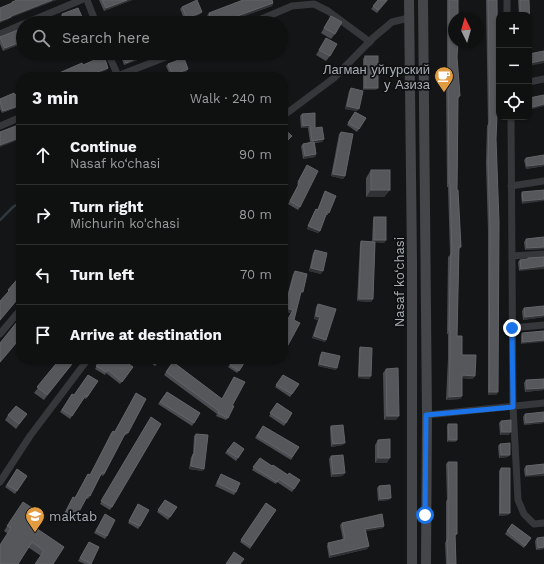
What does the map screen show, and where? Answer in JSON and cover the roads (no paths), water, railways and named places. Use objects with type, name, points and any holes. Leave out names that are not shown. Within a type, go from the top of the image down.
[{"type":"main road","name":"Nasaf ko‘chasi","points":[[409,0],[412,262],[412,564]]},
{"type":"main road","name":"Nasaf ko‘chasi","points":[[422,0],[426,564]]},
{"type":"street","points":[[43,16],[81,0]]},
{"type":"street","points":[[87,0],[93,16]]},
{"type":"street","points":[[507,0],[507,12]]},
{"type":"street","points":[[268,16],[292,6],[314,4],[328,11],[370,42]]},
{"type":"street","points":[[288,112],[334,78],[392,22],[409,18]]},
{"type":"street","points":[[0,34],[16,27]]},
{"type":"street","points":[[110,60],[115,72]]},
{"type":"street","points":[[126,72],[158,60]]},
{"type":"street","points":[[532,81],[544,79]]},
{"type":"street","points":[[0,126],[16,119]]},
{"type":"street","points":[[511,120],[513,407],[518,500],[524,514],[534,524],[544,523]]},
{"type":"street","points":[[511,186],[544,181]]},
{"type":"street","points":[[512,256],[544,254]]},
{"type":"street","points":[[0,334],[16,315]]},
{"type":"street","points":[[512,328],[544,325]]},
{"type":"street","points":[[0,482],[30,436],[84,364]]},
{"type":"street","points":[[426,415],[544,403]]},
{"type":"waterway","points":[[0,220],[16,205]]},
{"type":"place","name":"Лагман уйгурский у Азиза","points":[[444,93]]},
{"type":"place","name":"maktab","points":[[35,533]]}]
